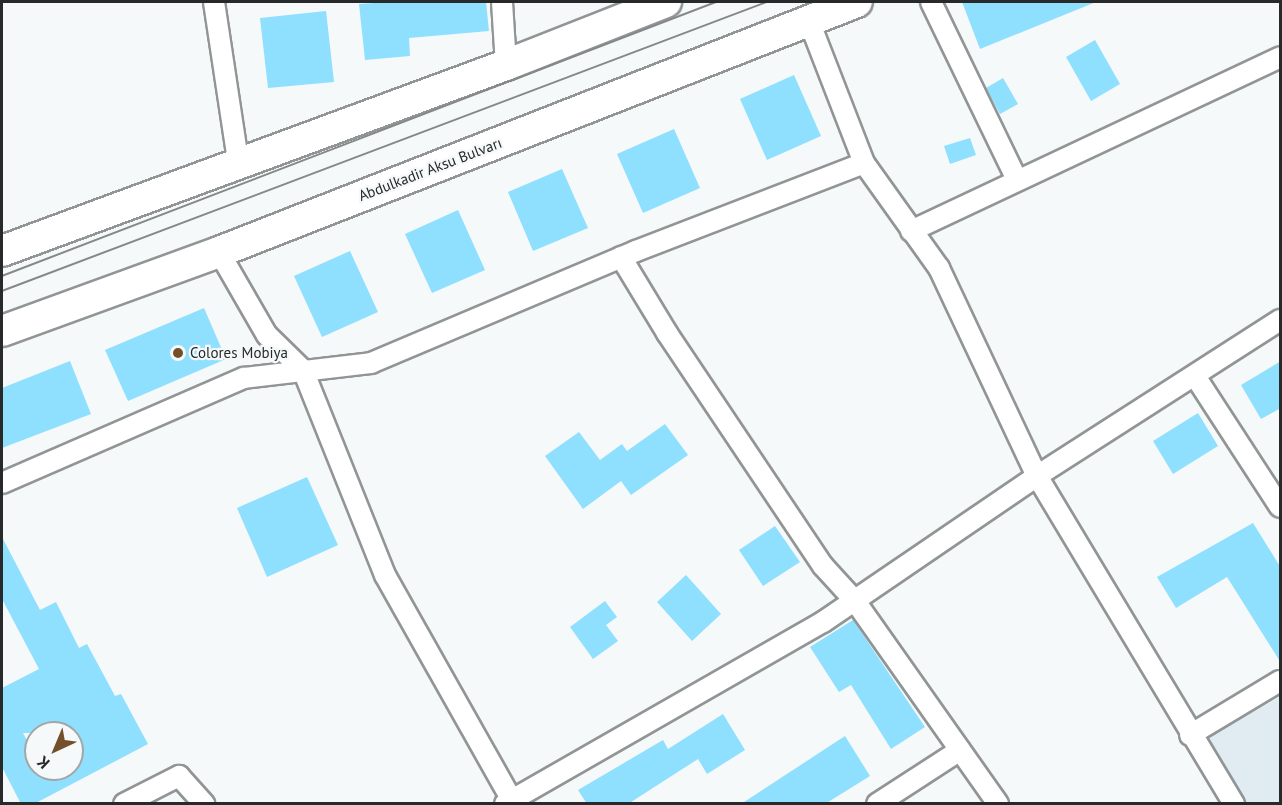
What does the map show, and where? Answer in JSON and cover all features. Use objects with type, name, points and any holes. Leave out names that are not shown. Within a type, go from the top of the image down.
[{"type":"main road","points":[[2,251],[238,161],[506,65],[666,2]]},
{"type":"main road","name":"Abdulkadir Aksu Bulvarı","points":[[2,332],[219,252],[857,2]]},
{"type":"street","points":[[214,2],[238,161]]},
{"type":"street","points":[[502,2],[506,65]]},
{"type":"street","points":[[931,2],[1017,180]]},
{"type":"street","points":[[809,21],[864,163],[939,268],[1037,476],[1190,735],[1234,804]]},
{"type":"street","points":[[911,231],[1281,57]]},
{"type":"street","points":[[2,483],[244,378],[371,363],[621,257],[864,163]]},
{"type":"street","points":[[219,252],[267,335],[303,370],[385,575],[510,802],[855,602],[1037,476],[1281,320]]},
{"type":"street","points":[[621,257],[667,333],[823,566],[855,602],[998,804]]},
{"type":"street","points":[[1195,376],[1281,507]]},
{"type":"street","points":[[1190,735],[1281,681]]},
{"type":"street","points":[[877,804],[960,750]]},
{"type":"street","points":[[124,804],[179,776],[204,804]]},
{"type":"shaded area","points":[[1280,697],[1280,803],[1247,803],[1206,738]]},
{"type":"building","points":[[486,2],[489,31],[409,38],[410,56],[365,60],[359,4]]},
{"type":"building","points":[[962,2],[1096,2],[980,49]]},
{"type":"building","points":[[326,11],[334,82],[268,88],[260,18]]},
{"type":"building","points":[[1095,40],[1120,84],[1091,101],[1066,57]]},
{"type":"building","points":[[794,75],[821,136],[767,160],[740,99]]},
{"type":"building","points":[[1003,78],[1018,104],[1000,114],[986,88]]},
{"type":"building","points":[[674,129],[700,188],[643,213],[617,154]]},
{"type":"building","points":[[970,138],[976,155],[950,164],[944,146]]},
{"type":"building","points":[[562,169],[588,228],[533,251],[508,192]]},
{"type":"building","points":[[458,210],[485,270],[432,293],[405,234]]},
{"type":"building","points":[[350,251],[378,312],[322,337],[294,276]]},
{"type":"building","points":[[204,308],[226,359],[128,401],[105,350]]},
{"type":"building","points":[[70,361],[91,414],[2,448],[2,388]]},
{"type":"building","points":[[1281,361],[1281,408],[1261,419],[1241,385]]},
{"type":"building","points":[[1198,413],[1218,446],[1173,474],[1153,441]]},
{"type":"building","points":[[665,424],[688,455],[631,495],[621,481],[583,509],[545,456],[579,432],[600,460],[622,444],[627,451]]},
{"type":"building","points":[[307,477],[338,545],[267,577],[237,508]]},
{"type":"building","points":[[1253,523],[1281,568],[1281,663],[1227,577],[1176,608],[1157,577]]},
{"type":"building","points":[[775,526],[800,562],[763,586],[739,550]]},
{"type":"building","points":[[2,537],[40,610],[56,602],[79,648],[87,644],[115,696],[121,694],[148,744],[84,778],[84,721],[24,721],[24,781],[78,781],[34,804],[21,804],[2,767],[2,688],[39,669],[2,599]]},
{"type":"building","points":[[686,575],[721,614],[692,641],[657,602]]},
{"type":"building","points":[[605,601],[617,617],[606,625],[618,641],[593,659],[570,627]]},
{"type":"building","points":[[853,620],[925,727],[891,749],[851,685],[839,692],[810,647]]},
{"type":"building","points":[[723,714],[745,750],[707,774],[698,759],[628,804],[587,804],[578,790],[663,740],[668,749]]},
{"type":"building","points":[[845,736],[870,776],[825,804],[741,804]]},
{"type":"tram line","points":[[2,276],[716,2]]},
{"type":"tram line","points":[[2,291],[767,2]]},
{"type":"place","name":"Colores Mobiya","points":[[178,353]]}]
